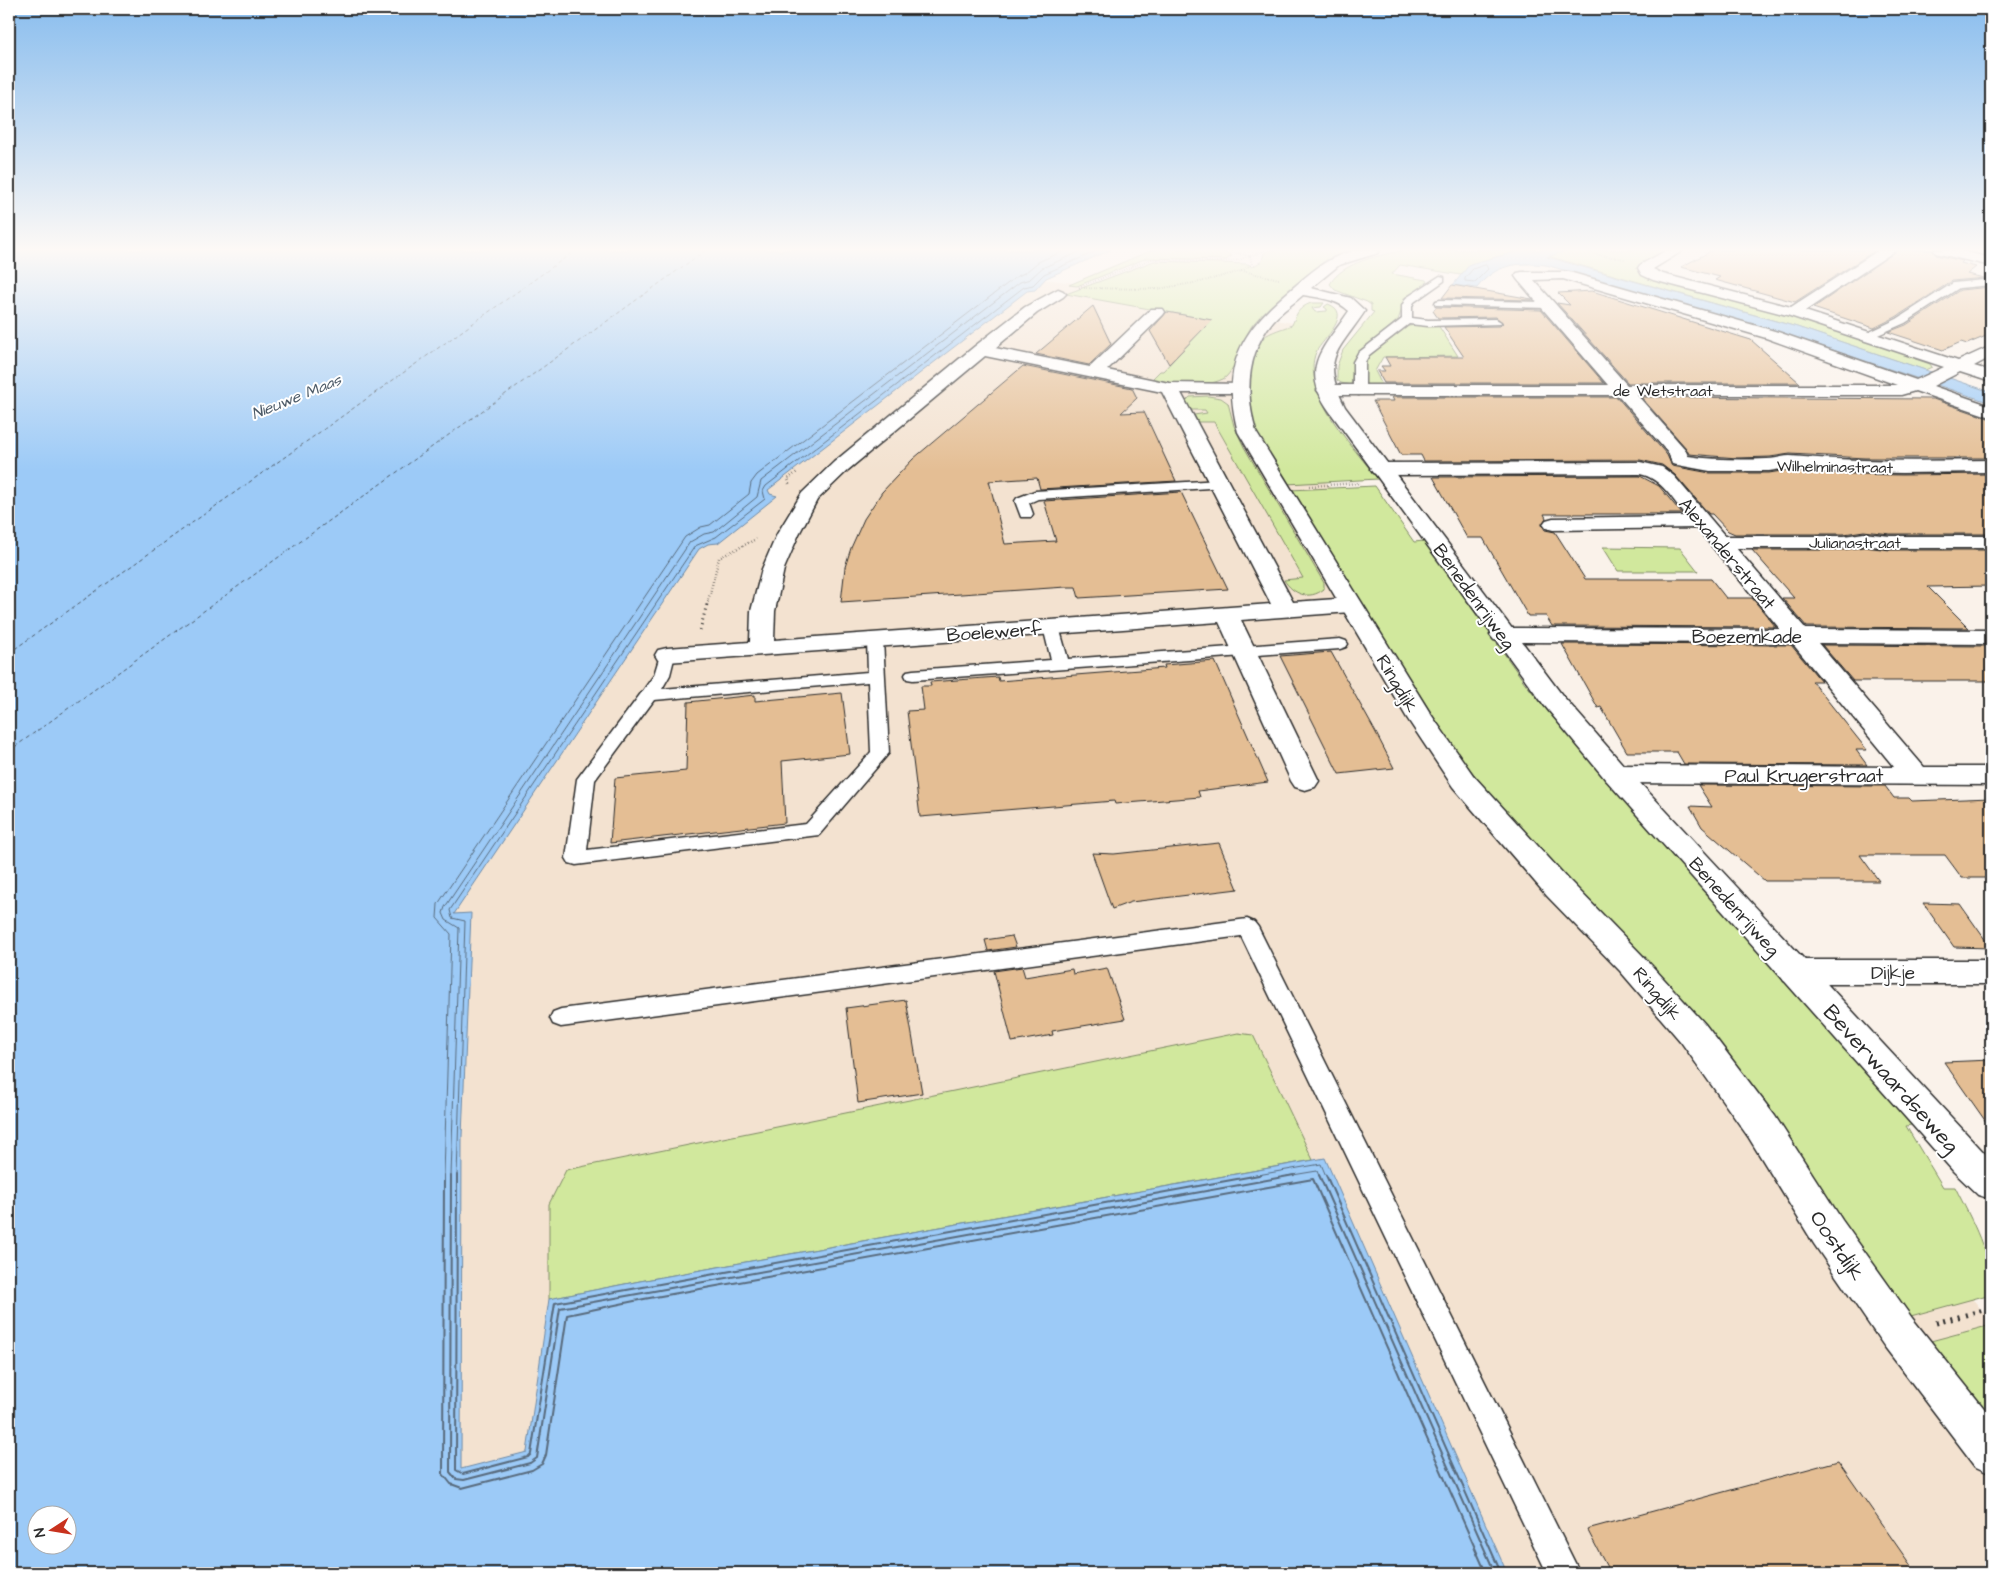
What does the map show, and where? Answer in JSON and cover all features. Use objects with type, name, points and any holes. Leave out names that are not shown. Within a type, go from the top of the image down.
[{"type":"street","points":[[762,648],[763,611],[773,569],[788,534],[809,497],[841,466],[1014,324]]},
{"type":"street","points":[[1094,373],[1145,324]]},
{"type":"street","name":"Ringdijk","points":[[1263,324],[1254,338],[1242,365],[1239,388],[1240,409],[1247,432],[1351,606],[1420,718],[1463,781],[1558,888],[1631,962],[1693,1033]]},
{"type":"street","name":"Benedenrijweg","points":[[1347,324],[1332,344],[1324,359],[1322,372],[1326,390],[1373,476],[1452,563],[1502,634],[1553,700],[1616,774],[1794,972]]},
{"type":"street","points":[[1373,476],[1640,468],[1654,471],[1679,460],[1678,453],[1566,324]]},
{"type":"street","points":[[1733,324],[1921,384],[1991,412]]},
{"type":"street","points":[[1829,324],[1867,336],[1952,370],[1991,377]]},
{"type":"street","points":[[1772,335],[1772,339],[1800,362]]},
{"type":"street","points":[[981,350],[1169,388],[1239,388]]},
{"type":"street","name":"de Wetstraat","points":[[1326,390],[1901,390],[1921,384],[1991,351]]},
{"type":"street","points":[[1813,374],[1834,391]]},
{"type":"street","points":[[1169,388],[1286,610]]},
{"type":"street","name":"Wilhelminastraat","points":[[1679,460],[1710,465],[1768,465],[1788,462],[1808,465],[1902,467],[1991,466]]},
{"type":"street","name":"Alexanderstraat","points":[[1654,471],[1667,480],[1916,775]]},
{"type":"street","points":[[1553,524],[1703,522]]},
{"type":"street","name":"Julianastraat","points":[[1719,542],[1844,542],[1864,539],[1890,542],[1991,542]]},
{"type":"street","name":"Boelewerf","points":[[667,655],[1351,606]]},
{"type":"street","points":[[1227,614],[1305,781]]},
{"type":"street","name":"Boezemkade","points":[[1502,634],[1991,637]]},
{"type":"street","name":"Paul Krugerstraat","points":[[1616,774],[1991,776]]},
{"type":"street","name":"Dijkje","points":[[1794,972],[1991,972]]},
{"type":"street","name":"Beverwaardseweg","points":[[1794,972],[1967,1161],[1991,1183]]},
{"type":"street","name":"Oostdijk","points":[[1693,1033],[1762,1127],[1828,1232],[1898,1332],[1991,1452]]},
{"type":"lane","points":[[1359,391],[1359,362],[1364,353],[1402,324]]},
{"type":"lane","points":[[1867,336],[1895,324]]},
{"type":"lane","points":[[1026,514],[1022,501],[1035,495],[1220,484]]},
{"type":"lane","points":[[1051,627],[1061,665]]},
{"type":"lane","points":[[667,655],[662,675],[650,695],[586,779],[576,858],[812,830],[880,753],[875,640]]},
{"type":"lane","points":[[914,675],[1340,644]]},
{"type":"lane","points":[[650,695],[877,676]]},
{"type":"lane","points":[[561,1018],[1247,926],[1564,1573]]},
{"type":"path","points":[[1302,486],[1373,476]]},
{"type":"path","points":[[1936,1323],[1991,1308]]},
{"type":"shaded area","points":[[960,324],[1297,324],[1309,326],[1304,454],[1991,1322],[1991,1573],[338,1573],[438,906],[662,543]]},
{"type":"green space","points":[[1207,324],[1254,324],[1231,370],[1223,379],[1206,384],[1188,384],[1152,379],[1160,371],[1163,371]]},
{"type":"green space","points":[[1335,324],[1316,352],[1313,367],[1315,382],[1320,397],[1337,426],[1378,479],[1287,484],[1262,443],[1256,430],[1249,402],[1249,387],[1254,357],[1264,337],[1292,325]]},
{"type":"green space","points":[[1364,324],[1393,324],[1355,356],[1351,385],[1337,380],[1337,366],[1343,350]]},
{"type":"green space","points":[[1786,324],[1815,324],[1916,357],[1915,359],[1930,364],[1932,367],[1925,370]]},
{"type":"green space","points":[[1438,325],[1458,356],[1383,357],[1375,371],[1382,385],[1363,385],[1367,356],[1404,327]]},
{"type":"green space","points":[[1208,396],[1221,398],[1228,403],[1234,426],[1244,447],[1324,583],[1324,589],[1318,593],[1313,595],[1302,594],[1292,589],[1284,580],[1303,578],[1214,422],[1198,422],[1194,415],[1207,413],[1205,410],[1191,410],[1186,401],[1190,397]]},
{"type":"green space","points":[[1375,486],[1414,542],[1424,541],[1525,683],[1550,714],[1916,1124],[1906,1126],[1943,1187],[1955,1187],[1980,1239],[1988,1265],[1991,1294],[1907,1317],[1733,1060],[1680,998],[1501,809],[1453,747],[1290,490]]},
{"type":"green space","points":[[1603,547],[1680,548],[1698,571],[1618,571]]},
{"type":"green space","points":[[1238,1033],[1253,1035],[1313,1160],[549,1299],[549,1204],[566,1170]]},
{"type":"green space","points":[[1991,1325],[1991,1424],[1927,1342]]},
{"type":"water","name":"Nieuwe Maas","points":[[9,324],[984,324],[768,490],[770,494],[777,496],[718,543],[708,544],[699,549],[454,914],[471,913],[462,1136],[461,1469],[527,1452],[549,1299],[1325,1158],[1507,1573],[9,1573]]},
{"type":"water","points":[[1751,324],[1786,324],[1797,327],[1991,392],[1991,403]]},
{"type":"building","points":[[1072,324],[1101,324],[1111,344],[1089,365],[1036,354]]},
{"type":"building","points":[[1156,324],[1208,324],[1169,364],[1150,331]]},
{"type":"building","points":[[1502,324],[1553,324],[1604,383],[1384,383],[1377,371],[1385,371],[1381,366],[1390,366],[1385,357],[1464,357],[1444,327],[1500,326]]},
{"type":"building","points":[[1575,324],[1699,324],[1751,340],[1800,383],[1628,383]]},
{"type":"building","points":[[1861,324],[1882,324],[1874,328]]},
{"type":"building","points":[[1991,324],[1991,334],[1967,344],[1961,342],[1943,350],[1888,332],[1906,325]]},
{"type":"building","points":[[1023,366],[1132,388],[1137,398],[1121,413],[1144,412],[1176,481],[1040,489],[1037,478],[989,481],[1005,544],[1056,541],[1044,501],[1181,492],[1228,589],[1079,598],[1076,587],[1066,587],[841,602],[845,567],[851,548],[864,519],[882,492],[913,459]]},
{"type":"building","points":[[1392,397],[1617,397],[1667,455],[1672,466],[1710,473],[1769,473],[1788,470],[1808,473],[1902,475],[1991,474],[1991,534],[1890,534],[1864,531],[1844,534],[1735,534],[1728,531],[1712,514],[1709,514],[1675,475],[1662,465],[1640,460],[1424,461],[1421,455],[1401,455],[1373,401],[1394,401]]},
{"type":"building","points":[[1641,397],[1933,399],[1991,419],[1991,458],[1865,458],[1790,454],[1737,458],[1689,454],[1686,448]]},
{"type":"building","points":[[1640,476],[1659,486],[1682,514],[1544,514],[1546,518],[1542,525],[1545,530],[1555,532],[1585,579],[1711,579],[1726,598],[1752,598],[1776,627],[1552,626],[1546,616],[1528,616],[1483,538],[1467,538],[1433,477]]},
{"type":"building","points":[[1864,547],[1890,550],[1991,550],[1991,586],[1928,587],[1969,628],[1807,627],[1782,598],[1794,598],[1752,550],[1844,550]]},
{"type":"building","points":[[1562,644],[1791,645],[1821,681],[1812,681],[1867,750],[1856,750],[1867,765],[1684,764],[1677,752],[1627,752],[1601,707],[1598,708]]},
{"type":"building","points":[[1822,645],[1987,646],[1991,650],[1991,681],[1853,681]]},
{"type":"building","points":[[1331,652],[1394,768],[1339,774],[1280,656]]},
{"type":"building","points":[[1215,661],[1268,782],[1198,791],[1200,797],[1115,804],[1114,801],[920,817],[907,711],[924,710],[921,686],[931,686],[930,682],[998,677],[999,681],[1165,668],[1164,665]]},
{"type":"building","points":[[842,693],[850,754],[782,761],[785,823],[610,843],[615,778],[686,771],[688,702],[755,695],[755,701]]},
{"type":"building","points":[[1698,785],[1885,786],[1894,798],[1909,798],[1912,801],[1991,798],[1991,878],[1962,878],[1945,855],[1860,855],[1879,881],[1765,881],[1702,827],[1690,806],[1712,807]]},
{"type":"building","points":[[1219,843],[1238,889],[1131,902],[1112,909],[1092,853],[1114,854]]},
{"type":"building","points":[[1923,903],[1960,904],[1991,948],[1954,947]]},
{"type":"building","points":[[1012,936],[1016,947],[988,951],[985,940]]},
{"type":"building","points":[[1022,967],[1025,977],[1072,969],[1073,974],[1107,968],[1125,1019],[1052,1031],[1053,1035],[1012,1042],[994,971]]},
{"type":"building","points":[[906,1000],[922,1093],[858,1103],[846,1008]]},
{"type":"building","points":[[1991,1060],[1991,1129],[1944,1062]]},
{"type":"building","points":[[1838,1461],[1916,1573],[1610,1573],[1587,1529]]},
{"type":"ferry route","points":[[9,653],[472,324]]},
{"type":"ferry route","points":[[9,751],[603,324]]}]
